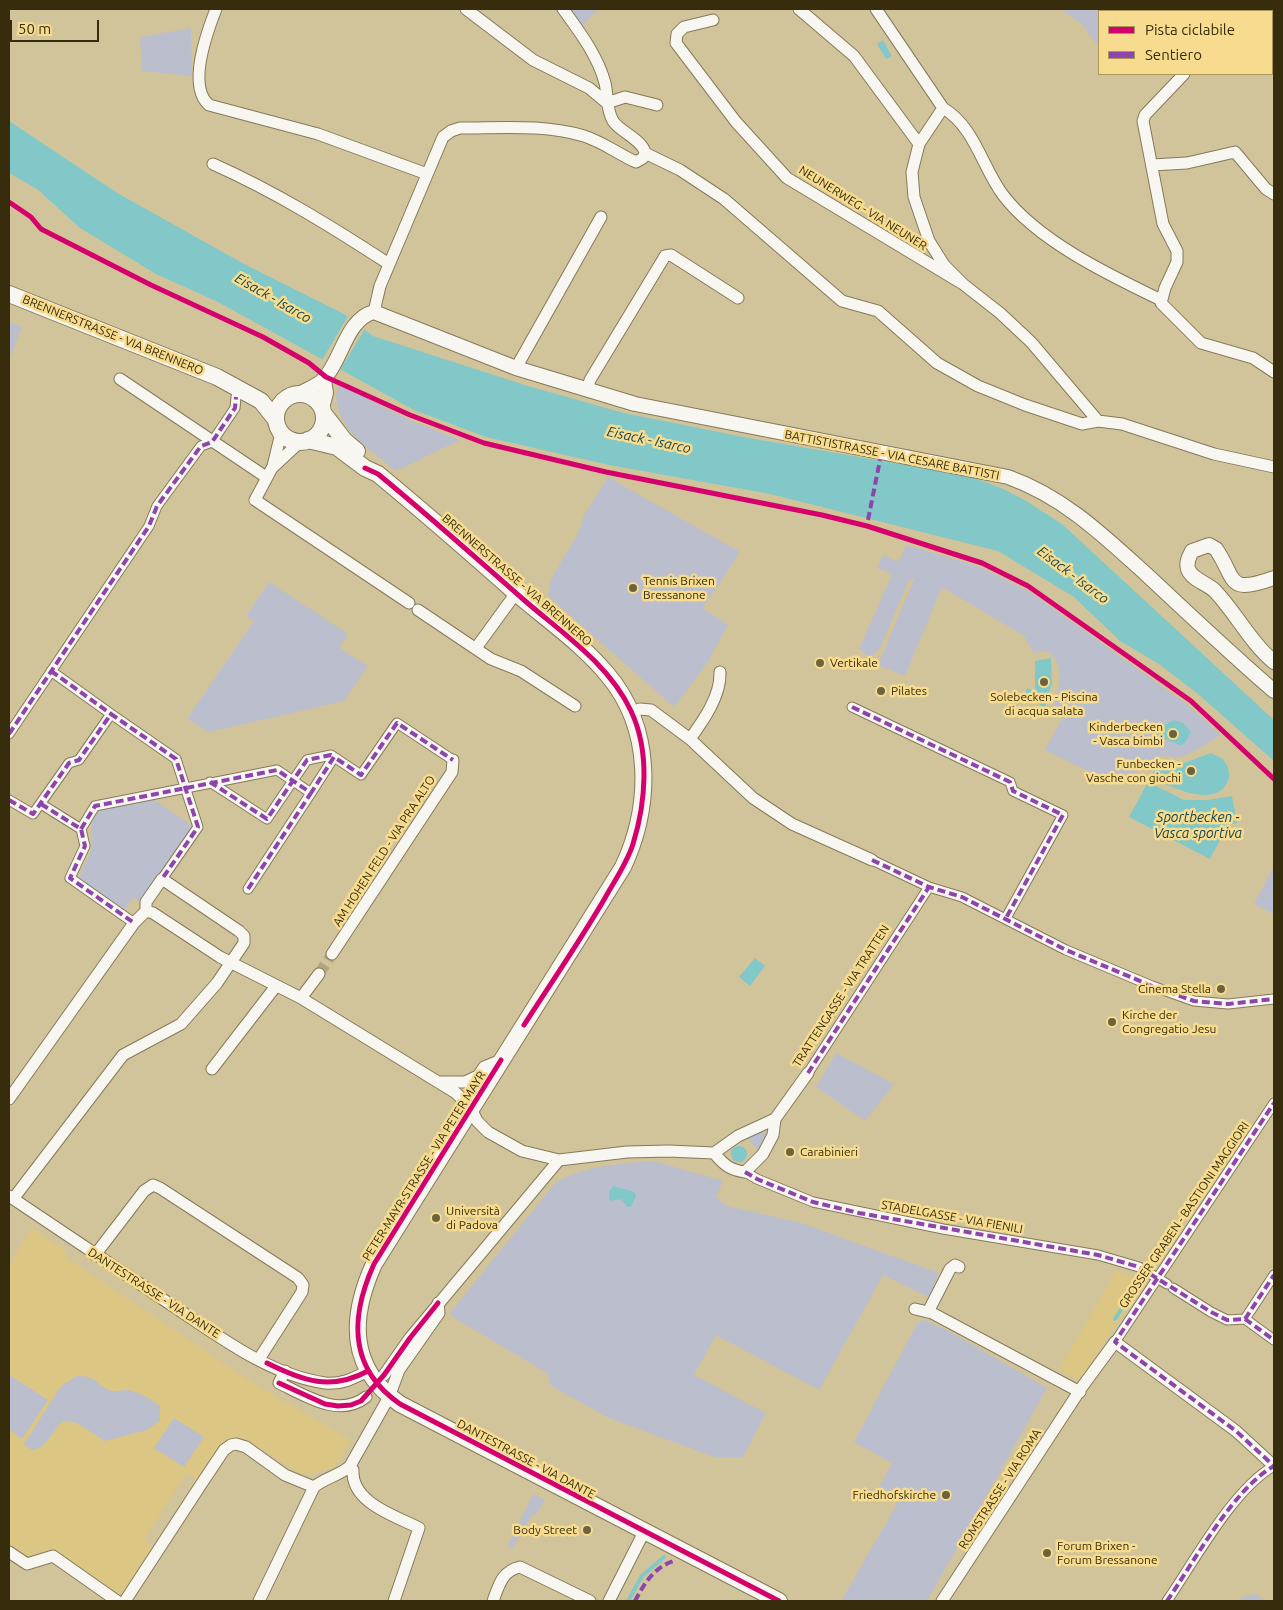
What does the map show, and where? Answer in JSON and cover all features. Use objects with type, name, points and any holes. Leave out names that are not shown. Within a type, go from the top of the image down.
[{"type":"main road","name":"BRENNERSTRASSE - VIA BRENNERO","points":[[9,294],[217,377],[261,401],[286,438],[337,447],[365,468],[378,474],[598,664],[621,692],[632,712]]},
{"type":"main road","name":"BRENNERSTRASSE - VIA BRENNERO","points":[[217,377],[314,398],[344,440],[371,462],[378,474]]},
{"type":"main road","points":[[278,427],[280,403],[295,395]]},
{"type":"main road","points":[[304,441],[314,438],[322,427],[323,411]]},
{"type":"main road","name":"PETER-MAYR-STRASSE - VIA PETER MAYR","points":[[368,1371],[360,1347],[357,1321],[365,1283],[374,1264],[501,1060],[598,910],[629,855],[640,817],[644,775],[642,747],[632,712]]},
{"type":"main road","name":"DANTESTRASSE - VIA DANTE","points":[[368,1371],[381,1390],[412,1411],[779,1601]]},
{"type":"street","points":[[216,9],[205,36],[199,72],[204,100],[209,105],[318,134],[427,174]]},
{"type":"street","points":[[466,9],[532,60],[590,88],[607,103]]},
{"type":"street","points":[[563,9],[591,50],[605,83],[607,103],[613,121],[640,145],[645,153],[680,170],[724,199],[842,301],[878,311],[937,363],[952,373],[1025,405],[1082,424],[1098,421],[1122,424],[1214,454],[1274,466]]},
{"type":"street","points":[[799,9],[854,56],[919,144]]},
{"type":"street","points":[[876,9],[944,108],[953,114],[966,129],[990,175],[1004,196],[1023,216],[1060,244],[1109,273],[1161,300],[1164,308],[1201,343],[1254,358],[1274,372]]},
{"type":"street","name":"NEUNERWEG - VIA NEUNER","points":[[713,20],[684,27],[677,34],[676,43],[736,122],[787,178],[963,284]]},
{"type":"street","points":[[1161,300],[1177,262],[1176,251],[1163,224],[1143,121],[1145,115],[1183,75]]},
{"type":"street","points":[[607,103],[625,97],[657,105]]},
{"type":"street","name":"NEUNERWEG - VIA NEUNER","points":[[944,108],[919,144],[912,172],[914,197],[929,241],[944,265],[963,284],[1000,313],[1031,342],[1098,421]]},
{"type":"street","points":[[323,411],[327,376],[357,322],[366,314],[374,312],[380,286],[443,137],[451,131],[460,128],[552,129],[611,147],[636,162],[643,158],[645,153]]},
{"type":"street","points":[[1152,165],[1188,163],[1235,152],[1266,189],[1274,194]]},
{"type":"street","points":[[213,164],[251,180],[300,207],[389,264]]},
{"type":"street","points":[[516,368],[602,217]]},
{"type":"street","points":[[587,390],[590,380],[665,256],[671,255],[738,298]]},
{"type":"street","name":"BATTISTISTRASSE - VIA CESARE BATTISTI","points":[[374,312],[516,368],[636,404],[752,428],[971,468],[1031,485],[1072,510],[1111,542],[1274,691]]},
{"type":"street","points":[[295,395],[327,376]]},
{"type":"street","points":[[120,379],[212,442],[269,473]]},
{"type":"street","points":[[9,734],[51,672],[54,660],[150,526],[157,506],[200,446],[212,442],[235,408],[236,397]]},
{"type":"street","points":[[278,427],[269,473],[255,500],[491,659],[521,671],[576,706]]},
{"type":"street","points":[[269,473],[304,441]]},
{"type":"street","points":[[1274,578],[1257,584],[1239,584],[1228,574],[1216,549],[1209,545],[1192,551],[1187,560],[1188,569],[1194,578],[1214,590],[1254,641],[1274,662]]},
{"type":"street","name":"BRENNERSTRASSE - VIA BRENNERO","points":[[476,648],[516,593]]},
{"type":"street","points":[[9,1099],[134,923],[146,911],[146,902],[198,827],[176,760],[51,672]]},
{"type":"street","points":[[690,739],[706,716],[721,682],[720,672]]},
{"type":"street","points":[[852,707],[1010,782],[1013,791],[1063,815],[1006,918]]},
{"type":"street","points":[[632,712],[640,709],[651,710],[690,739],[746,793],[779,816],[928,887],[962,897],[1066,950],[1152,986],[1194,1001],[1228,1004],[1274,999]]},
{"type":"street","points":[[9,800],[33,814],[69,763],[79,760],[111,714]]},
{"type":"street","points":[[210,782],[267,819],[307,760],[331,755],[361,775],[397,723],[453,760]]},
{"type":"street","points":[[248,889],[334,757]]},
{"type":"street","name":"AM HOHEN FELD - VIA PRA ALTO","points":[[332,954],[452,772],[453,760]]},
{"type":"street","points":[[134,923],[70,878],[85,846],[82,829],[96,806],[277,770],[311,792]]},
{"type":"street","points":[[41,804],[82,829]]},
{"type":"street","points":[[11,1197],[123,1055],[181,1024],[217,983],[244,943],[244,936],[238,930],[162,879]]},
{"type":"street","name":"TRATTENGASSE - VIA TRATTEN","points":[[745,1172],[763,1154],[773,1136],[775,1119],[808,1073],[928,887]]},
{"type":"street","points":[[146,911],[153,912],[230,963],[301,998],[456,1092],[471,1108],[477,1121],[488,1132],[522,1151],[559,1160],[627,1152],[669,1151],[714,1154],[725,1166],[735,1171],[745,1172]]},
{"type":"street","points":[[301,998],[319,974]]},
{"type":"street","points":[[212,1068],[276,986]]},
{"type":"street","points":[[439,1082],[465,1082],[478,1076],[484,1067],[501,1060]]},
{"type":"street","name":"GROSSER GRABEN - BASTIONI MAGGIORI","points":[[1115,1342],[1274,1103]]},
{"type":"street","name":"TRATTENGASSE - VIA TRATTEN","points":[[714,1154],[738,1136],[775,1119]]},
{"type":"street","points":[[384,1375],[438,1303],[559,1160]]},
{"type":"street","name":"STADELGASSE - VIA FIENILI","points":[[745,1172],[757,1179],[813,1202],[924,1226],[1098,1255],[1140,1267],[1210,1312],[1227,1320],[1245,1319]]},
{"type":"street","points":[[95,1255],[144,1191],[153,1185],[160,1188],[298,1278],[303,1285],[302,1292],[259,1359]]},
{"type":"street","name":"DANTESTRASSE - VIA DANTE","points":[[11,1197],[95,1255],[213,1332],[259,1359],[313,1381],[336,1383],[354,1379],[368,1371]]},
{"type":"street","points":[[928,1312],[950,1269],[955,1265],[958,1266]]},
{"type":"street","points":[[1274,1275],[1245,1319],[1274,1340]]},
{"type":"street","points":[[259,1601],[314,1487],[324,1479],[341,1474],[350,1466],[389,1397],[399,1370],[439,1313],[438,1303]]},
{"type":"street","points":[[916,1309],[928,1312],[1080,1392]]},
{"type":"street","points":[[1115,1342],[1236,1431],[1274,1466],[1258,1477],[1228,1512],[1167,1601]]},
{"type":"street","name":"ROMSTRASSE - VIA ROMA","points":[[942,1601],[1115,1342]]},
{"type":"street","points":[[285,1371],[280,1383],[326,1404],[338,1406],[351,1405],[366,1397]]},
{"type":"street","points":[[125,1601],[224,1450],[230,1446],[241,1444],[285,1475],[314,1487]]},
{"type":"street","points":[[350,1466],[354,1470],[353,1477],[358,1488],[370,1504],[419,1528],[394,1601]]},
{"type":"street","points":[[609,1601],[644,1532]]},
{"type":"street","points":[[9,1552],[27,1564],[53,1556],[117,1601]]},
{"type":"street","points":[[493,1601],[502,1578],[510,1569],[520,1567],[590,1601]]},
{"type":"shaded area","points":[[554,9],[598,9],[575,33]]},
{"type":"shaded area","points":[[1060,9],[1242,10],[1098,10],[1098,46],[1082,24]]},
{"type":"shaded area","points":[[191,28],[192,76],[142,71],[140,37]]},
{"type":"shaded area","points":[[9,322],[22,327],[9,360]]},
{"type":"shaded area","points":[[341,386],[412,421],[460,440],[396,471],[354,436],[346,426],[337,402],[337,388]]},
{"type":"shaded area","name":"Tennis Brixen Bressanone","points":[[608,477],[740,552],[703,608],[728,625],[706,665],[674,707],[548,596],[551,579],[579,532],[583,517]]},
{"type":"shaded area","points":[[906,545],[980,567],[1030,592],[1188,705],[1221,735],[1189,754],[1180,757],[1161,756],[1148,763],[1143,760],[1135,776],[1125,773],[1112,775],[1101,785],[1092,780],[1094,774],[1045,750],[1062,719],[1051,711],[1057,696],[1060,679],[1057,663],[1053,657],[1047,651],[1034,653],[1024,636],[942,587],[905,676],[878,665],[915,577],[908,582],[880,648],[870,658],[859,649],[892,575],[877,567],[883,555],[898,562]],"holes":[[[1169,722],[1174,743],[1156,736],[1160,727]]]},
{"type":"shaded area","points":[[269,582],[348,634],[339,648],[368,666],[344,701],[209,732],[187,719],[254,621],[246,616]]},
{"type":"shaded area","points":[[151,798],[190,824],[191,830],[139,901],[134,897],[124,911],[79,878],[92,848],[91,824],[100,808]]},
{"type":"shaded area","points":[[1274,866],[1274,914],[1254,904]]},
{"type":"shaded area","points":[[836,1053],[894,1084],[865,1121],[816,1087]]},
{"type":"shaded area","points":[[762,1131],[767,1134],[757,1149],[747,1137]]},
{"type":"shaded area","points":[[654,1161],[723,1181],[716,1197],[727,1206],[801,1223],[939,1273],[929,1297],[883,1275],[819,1390],[716,1335],[694,1375],[766,1413],[743,1457],[715,1457],[607,1417],[550,1385],[547,1373],[456,1319],[450,1313],[556,1182],[591,1169],[616,1164]]},
{"type":"shaded area","points":[[32,1228],[64,1250],[68,1259],[256,1385],[351,1440],[334,1468],[310,1474],[299,1473],[249,1441],[240,1437],[226,1439],[198,1480],[186,1473],[144,1539],[153,1549],[125,1593],[115,1595],[60,1554],[38,1552],[28,1559],[9,1546],[9,1265]]},
{"type":"shaded area","points":[[1116,1271],[1144,1281],[1080,1381],[1059,1370]]},
{"type":"shaded area","points":[[925,1320],[952,1333],[1047,1388],[927,1601],[841,1601],[900,1499],[879,1487],[892,1463],[854,1442],[918,1322]]},
{"type":"shaded area","points":[[9,1375],[48,1400],[22,1439],[9,1429]]},
{"type":"shaded area","points":[[77,1376],[89,1377],[109,1390],[128,1390],[144,1395],[160,1406],[160,1420],[147,1430],[105,1441],[77,1423],[64,1421],[42,1446],[32,1450],[24,1444],[58,1391],[64,1384]]},
{"type":"shaded area","points":[[174,1418],[204,1437],[184,1467],[154,1448]]},
{"type":"shaded area","points":[[533,1494],[545,1500],[537,1514],[532,1515],[512,1549],[507,1547]]},
{"type":"shaded area","points":[[1257,1594],[1265,1601],[1239,1601],[1242,1597]]},
{"type":"water","points":[[883,40],[892,56],[886,59],[877,44]]},
{"type":"water","name":"Eisack - Isarco","points":[[9,121],[119,194],[246,265],[344,314],[373,336],[528,386],[624,413],[749,438],[958,474],[988,483],[1013,494],[1062,524],[1274,720],[1274,761],[1198,694],[1159,664],[1120,641],[1074,597],[998,551],[770,494],[609,465],[486,437],[414,410],[218,302],[156,274],[80,228],[37,189],[9,173]]},
{"type":"water","name":"Solebecken - Piscina di acqua salata","points":[[1051,658],[1052,683],[1045,708],[1025,696],[1027,688],[1035,691],[1035,661]]},
{"type":"water","name":"Kinderbecken - Vasca bimbi","points":[[1174,720],[1183,723],[1191,732],[1184,744],[1180,745],[1156,736],[1160,727]]},
{"type":"water","name":"Funbecken - Vasche con giochi","points":[[1211,753],[1223,759],[1229,772],[1228,781],[1222,790],[1213,794],[1203,795],[1180,790],[1151,777],[1155,767],[1161,762],[1184,763]]},
{"type":"water","name":"Sportbecken - Vasca sportiva","points":[[1148,782],[1184,800],[1208,800],[1232,796],[1237,823],[1228,825],[1210,859],[1129,817]]},
{"type":"water","points":[[755,958],[765,966],[750,986],[739,977]]},
{"type":"water","points":[[736,1146],[742,1146],[747,1151],[745,1160],[736,1162],[731,1157],[731,1151]]},
{"type":"water","points":[[614,1186],[634,1192],[636,1196],[631,1207],[628,1207],[620,1199],[611,1201],[609,1191]]},
{"type":"pier","points":[[348,316],[366,327],[339,372],[321,362]]},
{"type":"waterway","points":[[1115,1319],[1140,1280]]},
{"type":"waterway","points":[[628,1601],[642,1576],[664,1557]]},
{"type":"tunnel","points":[[319,974],[332,954]]},
{"type":"marked path","points":[[9,734],[149,526],[157,506],[201,446],[212,442],[235,408],[236,397]]},
{"type":"marked path","points":[[868,520],[880,460]]},
{"type":"marked path","points":[[51,671],[111,714]]},
{"type":"marked path","points":[[852,707],[1010,782],[1013,791],[1063,815],[1006,918]]},
{"type":"marked path","points":[[9,800],[33,814],[69,763],[79,760],[111,714],[176,759],[198,827],[162,879]]},
{"type":"marked path","points":[[81,829],[95,806],[277,770],[311,793],[334,757],[361,775],[397,723],[453,760]]},
{"type":"marked path","points":[[210,782],[267,819],[307,760],[331,755],[334,757]]},
{"type":"marked path","points":[[248,889],[311,793]]},
{"type":"marked path","points":[[41,804],[81,829],[85,846],[70,878],[134,923]]},
{"type":"marked path","points":[[872,860],[929,887],[962,897],[1066,950],[1152,986],[1194,1001],[1228,1004],[1274,999]]},
{"type":"marked path","points":[[808,1073],[929,887]]},
{"type":"marked path","points":[[1167,1601],[1229,1509],[1244,1491],[1274,1466],[1236,1431],[1115,1342],[1274,1103]]},
{"type":"marked path","points":[[745,1172],[757,1179],[813,1202],[859,1213],[1098,1255],[1139,1267],[1227,1320],[1245,1319]]},
{"type":"marked path","points":[[1245,1319],[1274,1275]]},
{"type":"marked path","points":[[1245,1319],[1274,1340]]},
{"type":"marked path","points":[[635,1601],[646,1582],[655,1572],[674,1561]]},
{"type":"cycle path","points":[[9,202],[31,217],[41,229],[151,285],[263,337],[309,363],[326,377],[410,415],[484,443],[606,472],[822,515],[867,526],[982,563],[1028,586],[1191,701],[1274,779]]},
{"type":"cycle path","points":[[365,468],[378,474],[397,489],[584,650],[622,694],[637,726],[641,743],[644,777],[641,811],[633,844],[620,871],[576,946],[524,1025]]},
{"type":"cycle path","points":[[501,1060],[374,1264],[366,1284],[358,1322],[358,1340],[363,1358],[371,1374],[383,1390],[400,1404],[779,1601]]},
{"type":"cycle path","points":[[279,1383],[325,1404],[351,1405],[361,1401],[384,1375],[438,1303]]},
{"type":"cycle path","points":[[267,1363],[305,1379],[329,1382],[342,1381],[368,1371]]},
{"type":"place","name":"Tennis Brixen Bressanone","points":[[633,588]]},
{"type":"place","name":"Vertikale","points":[[820,663]]},
{"type":"place","name":"Solebecken - Piscina di acqua salata","points":[[1044,682]]},
{"type":"place","name":"Pilates","points":[[881,691]]},
{"type":"place","name":"Kinderbecken - Vasca bimbi","points":[[1173,734]]},
{"type":"place","name":"Funbecken - Vasche con giochi","points":[[1191,771]]},
{"type":"place","name":"Cinema Stella","points":[[1221,989]]},
{"type":"place","name":"Kirche der Congregatio Jesu","points":[[1112,1022]]},
{"type":"place","name":"Carabinieri","points":[[790,1152]]},
{"type":"place","name":"Università di Padova","points":[[436,1218]]},
{"type":"place","name":"Friedhofskirche","points":[[946,1495]]},
{"type":"place","name":"Body Street","points":[[587,1530]]},
{"type":"place","name":"Forum Brixen - Forum Bressanone","points":[[1047,1553]]}]
